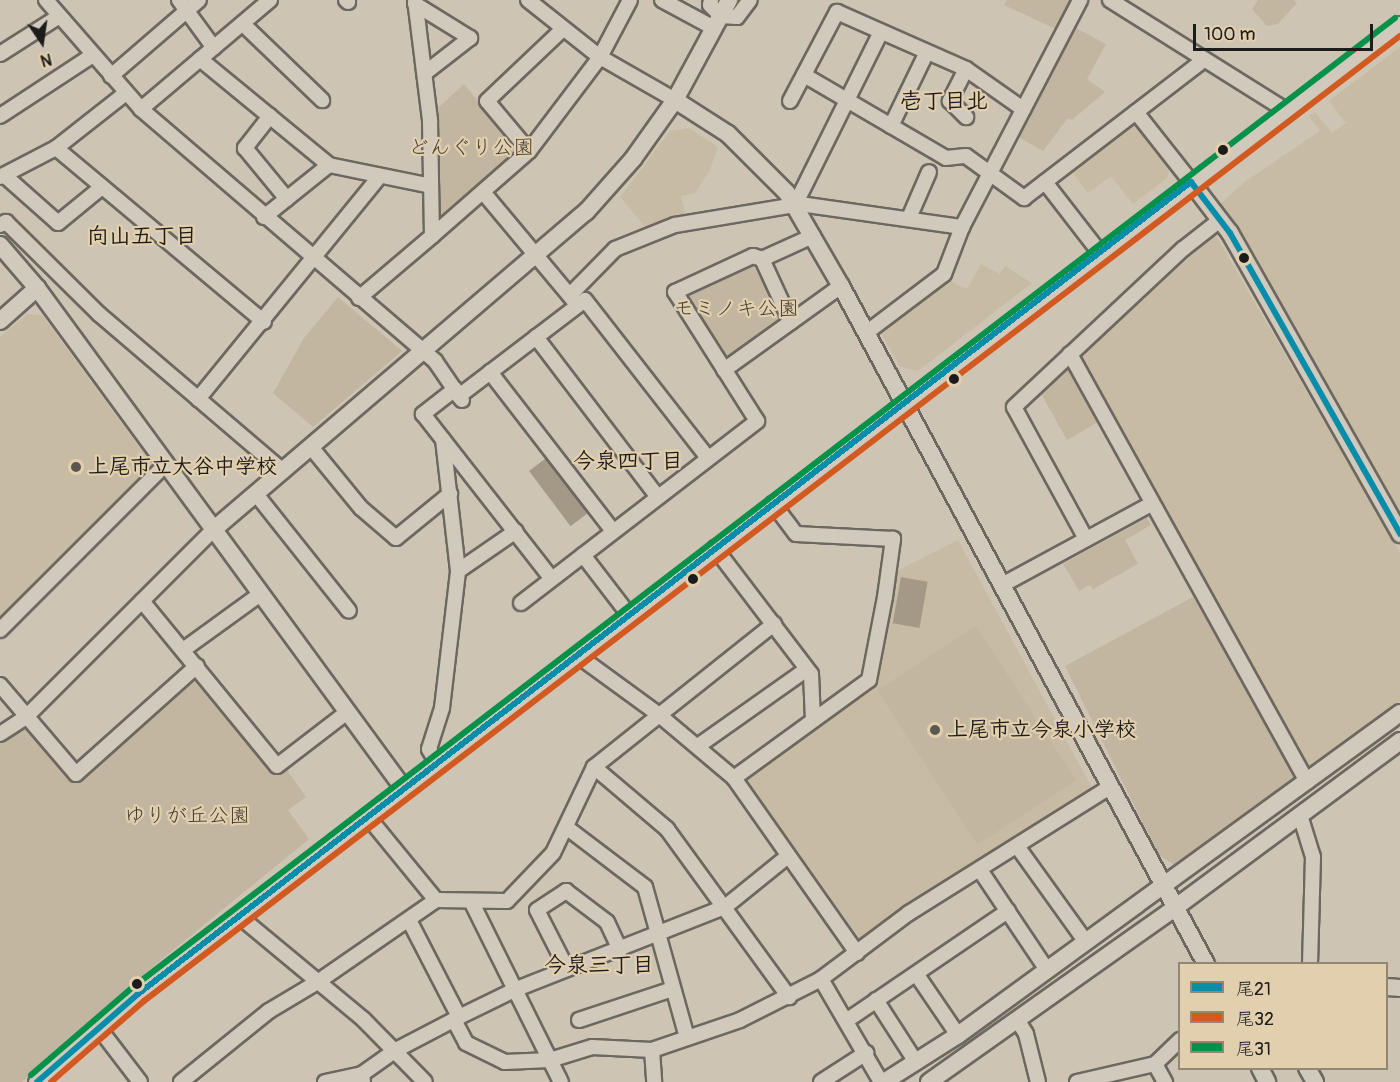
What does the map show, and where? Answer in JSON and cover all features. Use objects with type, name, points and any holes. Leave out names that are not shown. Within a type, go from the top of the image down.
[{"type":"street","points":[[46,0],[141,109],[420,351],[435,361],[458,395]]},
{"type":"street","points":[[111,76],[182,5],[199,0]]},
{"type":"street","points":[[141,109],[270,0]]},
{"type":"street","points":[[528,0],[600,57],[729,134],[765,166],[797,205],[1205,962]]},
{"type":"street","points":[[359,298],[529,151],[600,57],[630,0]]},
{"type":"street","points":[[662,0],[718,22],[736,17],[750,0]]},
{"type":"street","points":[[711,0],[710,5],[718,22]]},
{"type":"street","points":[[0,734],[25,718],[212,531],[420,351],[586,212],[633,159],[675,100],[729,0]]},
{"type":"street","points":[[866,333],[944,274],[962,227],[1080,0]]},
{"type":"street","points":[[1110,0],[1287,111]]},
{"type":"street","points":[[415,2],[470,38],[425,73]]},
{"type":"street","points":[[415,2],[425,73],[432,236]]},
{"type":"street","points":[[182,5],[214,48]]},
{"type":"street","points":[[790,101],[841,6],[881,32],[966,69],[1023,109]]},
{"type":"street","points":[[0,54],[58,16]]},
{"type":"street","points":[[243,24],[322,100]]},
{"type":"street","points":[[37,1082],[98,1027],[239,916],[715,548],[905,405],[1191,182],[1400,25]]},
{"type":"street","points":[[529,151],[487,101],[563,29]]},
{"type":"street","points":[[797,205],[798,198],[881,32]]},
{"type":"street","points":[[891,126],[927,52]]},
{"type":"street","points":[[0,116],[93,55]]},
{"type":"street","points":[[200,59],[329,165],[431,186]]},
{"type":"street","points":[[804,75],[946,158],[966,156],[992,172],[1024,198],[1204,60]]},
{"type":"street","points":[[966,69],[950,101],[966,117]]},
{"type":"street","points":[[102,187],[58,223],[2,176],[56,148],[126,93]]},
{"type":"street","points":[[1136,112],[1220,220],[1400,534]]},
{"type":"street","points":[[270,116],[245,148],[287,199]]},
{"type":"street","points":[[56,148],[264,321]]},
{"type":"street","points":[[264,217],[329,165]]},
{"type":"street","points":[[909,219],[929,172]]},
{"type":"street","points":[[198,399],[264,321],[311,257],[380,176]]},
{"type":"street","points":[[1046,182],[1100,253]]},
{"type":"street","points":[[483,192],[574,300]]},
{"type":"street","points":[[552,579],[423,414],[458,395],[537,337],[574,300],[615,249],[655,231],[797,205],[962,227]]},
{"type":"street","points":[[1086,539],[1014,407],[1220,220]]},
{"type":"street","points":[[0,225],[6,222],[99,314],[283,471]]},
{"type":"street","points":[[521,603],[757,421],[675,291],[753,256],[762,259],[813,236]]},
{"type":"street","points":[[0,245],[37,288],[259,596],[404,789]]},
{"type":"street","points":[[762,259],[791,322]]},
{"type":"street","points":[[724,370],[841,286]]},
{"type":"street","points":[[0,321],[37,288]]},
{"type":"street","points":[[574,300],[585,300],[708,458]]},
{"type":"street","points":[[537,337],[658,497]]},
{"type":"street","points":[[1070,354],[1151,504],[1307,782]]},
{"type":"street","points":[[490,372],[613,531]]},
{"type":"street","points":[[437,763],[429,749],[442,708],[458,571],[443,440]]},
{"type":"street","points":[[311,447],[361,508],[396,538],[450,494]]},
{"type":"street","points":[[0,630],[166,464]]},
{"type":"street","points":[[256,494],[349,611]]},
{"type":"street","points":[[734,778],[869,680],[893,539],[796,534],[773,504]]},
{"type":"street","points":[[1002,585],[1151,504]]},
{"type":"street","points":[[458,571],[516,531]]},
{"type":"street","points":[[715,548],[812,674],[813,719]]},
{"type":"street","points":[[583,555],[629,615]]},
{"type":"street","points":[[183,650],[259,596]]},
{"type":"street","points":[[142,601],[278,766],[346,713]]},
{"type":"street","points":[[184,1080],[269,1011],[319,981],[436,900],[507,901],[553,853],[594,767],[774,624]]},
{"type":"street","points":[[576,655],[658,714],[734,778],[857,953]]},
{"type":"street","points":[[0,686],[25,718],[76,774],[197,666]]},
{"type":"street","points":[[698,746],[807,669]]},
{"type":"street","points":[[821,979],[883,1082],[958,1035],[1400,713]]},
{"type":"street","points":[[929,1082],[1176,907],[1400,741]]},
{"type":"street","points":[[594,767],[668,829],[789,997]]},
{"type":"street","points":[[409,920],[457,1018],[466,1043],[505,1062],[550,1060],[592,1047],[652,1050],[789,997],[821,979],[909,912],[980,870],[1110,787]]},
{"type":"street","points":[[1300,815],[1312,857],[1310,962]]},
{"type":"street","points":[[368,817],[436,900]]},
{"type":"street","points":[[566,827],[645,887],[687,1037]]},
{"type":"street","points":[[1017,846],[1086,942]]},
{"type":"street","points":[[325,1082],[362,1078],[396,1050],[514,990],[725,907],[788,856]]},
{"type":"street","points":[[980,870],[1047,970]]},
{"type":"street","points":[[567,969],[537,910],[566,891],[607,922],[620,950]]},
{"type":"street","points":[[471,901],[561,1082]]},
{"type":"street","points":[[846,1021],[917,975],[1008,911]]},
{"type":"street","points":[[239,916],[319,981],[396,1050],[425,1082]]},
{"type":"street","points":[[917,975],[958,1035]]},
{"type":"street","points":[[579,1020],[622,1013],[673,988]]},
{"type":"street","points":[[876,1000],[916,1062]]},
{"type":"street","points":[[1018,1021],[1026,1034],[1038,1082]]},
{"type":"street","points":[[98,1027],[140,1082]]},
{"type":"street","points":[[1084,1081],[1155,1064],[1178,1041]]},
{"type":"street","points":[[652,1050],[654,1082]]},
{"type":"street","points":[[821,1082],[866,1053]]},
{"type":"street","points":[[1155,1064],[1165,1082]]},
{"type":"shaded area","points":[[1400,47],[1400,519],[1220,204],[1246,181],[1320,131],[1309,116],[1315,112],[1332,133],[1346,123],[1329,101]]},
{"type":"shaded area","points":[[1129,123],[1137,125],[1170,167],[1167,178],[1133,204],[1111,176],[1088,193],[1070,169]]},
{"type":"shaded area","points":[[689,128],[718,147],[710,170],[695,193],[681,196],[686,219],[647,229],[620,197],[670,131]]},
{"type":"shaded area","points":[[1215,234],[1400,553],[1400,701],[1310,767],[1307,767],[1082,365],[1083,355]]},
{"type":"shaded area","points":[[981,264],[1000,274],[1005,266],[1032,283],[918,371],[900,367],[881,333],[883,326],[946,279],[967,289]]},
{"type":"shaded area","name":"上尾市立大谷中学校","points":[[27,314],[42,315],[151,463],[152,471],[0,620],[0,337]]},
{"type":"shaded area","points":[[549,456],[591,511],[571,526],[529,471]]},
{"type":"shaded area","name":"上尾市立今泉小学校","points":[[958,540],[1091,786],[1090,792],[907,906],[861,940],[745,777],[874,683],[893,573]]},
{"type":"shaded area","points":[[901,577],[928,582],[919,628],[893,623]]},
{"type":"green space","points":[[1007,0],[1074,0],[1058,30],[1004,5]]},
{"type":"green space","points":[[1258,0],[1294,0],[1297,3],[1278,24],[1267,26],[1252,9]]},
{"type":"green space","points":[[1070,25],[1106,44],[1087,79],[1105,92],[1072,120],[1068,118],[1043,151],[1015,135]]},
{"type":"green space","name":"どんぐり公園","points":[[464,84],[519,151],[441,224],[434,221],[439,107]]},
{"type":"green space","name":"モミノキ公園","points":[[751,262],[782,316],[781,323],[729,361],[724,361],[685,298],[687,291]]},
{"type":"green space","points":[[338,297],[402,351],[313,427],[273,393],[304,338]]},
{"type":"green space","points":[[1063,367],[1069,368],[1098,422],[1067,440],[1039,390]]},
{"type":"green space","points":[[1147,518],[1151,525],[1125,540],[1138,564],[1093,589],[1090,585],[1079,591],[1063,564]]},
{"type":"green space","points":[[1193,597],[1297,779],[1176,866],[1159,855],[1065,666]]},
{"type":"green space","points":[[976,626],[1076,780],[977,845],[877,690]]},
{"type":"green space","name":"ゆりが丘公園","points":[[199,678],[275,775],[285,767],[306,797],[288,810],[309,839],[150,969],[22,1082],[0,1082],[0,739],[23,725],[77,780],[192,679]]},
{"type":"transit line","name":"尾31","points":[[31,1075],[133,987],[1395,18]]},
{"type":"transit line","name":"尾32","points":[[51,1082],[144,1001],[1400,36]]},
{"type":"transit line","name":"尾21","points":[[1191,182],[1230,233],[1400,534]]},
{"type":"transit line","name":"尾21","points":[[37,1082],[138,994],[1191,182]]},
{"type":"place","name":"上尾市立大谷中学校","points":[[76,467]]},
{"type":"place","name":"上尾市立今泉小学校","points":[[935,730]]},
{"type":"district","name":"壱丁目北","points":[[944,102]]},
{"type":"district","name":"向山五丁目","points":[[142,237]]},
{"type":"district","name":"今泉四丁目","points":[[628,462]]},
{"type":"district","name":"今泉三丁目","points":[[599,966]]}]
